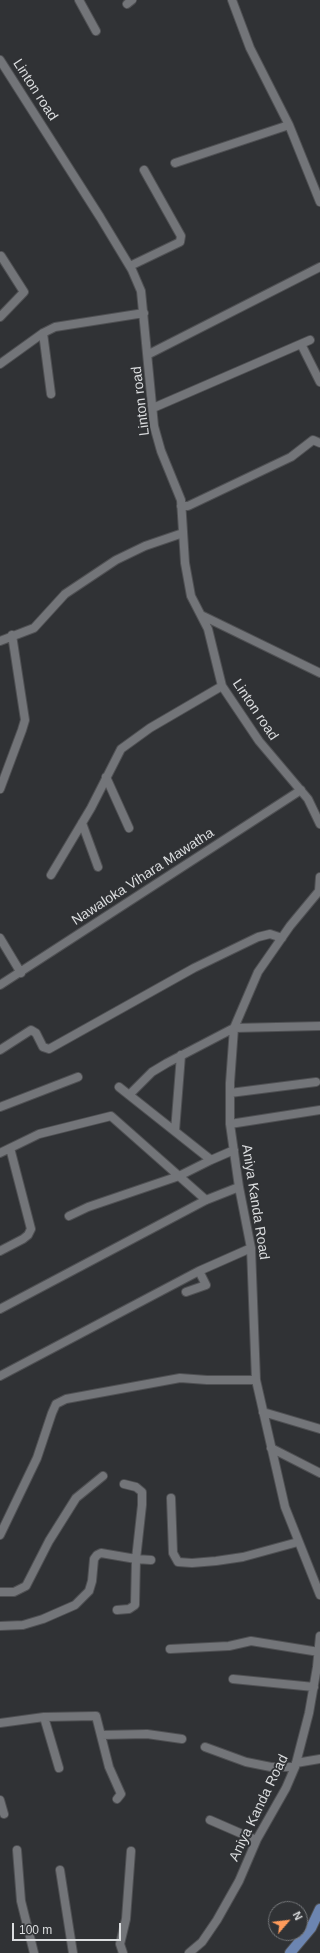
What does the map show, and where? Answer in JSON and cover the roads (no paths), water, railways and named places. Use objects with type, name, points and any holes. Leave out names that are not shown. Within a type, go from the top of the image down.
[{"type":"main road","points":[[290,1953],[311,1928],[320,1910]]},
{"type":"street","points":[[79,0],[96,31]]},
{"type":"street","points":[[232,0],[250,48],[289,125],[320,202]]},
{"type":"street","name":"Linton road","points":[[0,60],[130,266],[141,291],[149,354],[154,426],[161,451],[181,500],[185,563],[191,596],[201,615],[212,642],[222,686],[259,741],[301,790]]},
{"type":"street","points":[[175,163],[289,125]]},
{"type":"street","points":[[130,266],[180,242],[181,236],[144,170]]},
{"type":"street","points":[[0,317],[24,292],[1,256]]},
{"type":"street","points":[[149,354],[320,267]]},
{"type":"street","points":[[1,358],[56,327],[144,313]]},
{"type":"street","points":[[43,333],[51,394]]},
{"type":"street","points":[[153,408],[310,340]]},
{"type":"street","points":[[301,344],[320,382]]},
{"type":"street","points":[[181,506],[188,506],[291,457],[313,440],[320,443]]},
{"type":"street","points":[[0,641],[34,628],[65,594],[116,560],[145,546],[183,533]]},
{"type":"street","points":[[201,615],[320,673]]},
{"type":"street","points":[[0,789],[22,730],[24,720],[12,636]]},
{"type":"street","points":[[51,875],[92,808],[121,748],[150,728],[222,686]]},
{"type":"street","points":[[106,777],[129,828]]},
{"type":"street","points":[[301,790],[308,799],[320,824]]},
{"type":"street","name":"Nawaloka Vihara Mawatha","points":[[0,985],[21,973],[301,790]]},
{"type":"street","points":[[82,823],[98,867]]},
{"type":"street","name":"Aniya Kanda Road","points":[[320,877],[319,892],[290,926],[258,972],[234,1028],[230,1094],[230,1124],[239,1187],[251,1248],[256,1380],[285,1507],[320,1595]]},
{"type":"street","points":[[0,1050],[32,1030],[36,1033],[43,1047],[49,1049],[194,968],[258,937],[270,934],[282,938]]},
{"type":"street","points":[[0,938],[21,973]]},
{"type":"street","points":[[129,1095],[152,1072],[181,1055],[234,1028],[320,1026]]},
{"type":"street","points":[[175,1131],[181,1055]]},
{"type":"street","points":[[0,1107],[78,1077]]},
{"type":"street","points":[[230,1094],[316,1082]]},
{"type":"street","points":[[119,1087],[211,1160]]},
{"type":"street","points":[[230,1124],[320,1110]]},
{"type":"street","points":[[0,1153],[39,1134],[111,1116],[206,1200]]},
{"type":"street","points":[[0,1251],[23,1239],[28,1235],[31,1229],[10,1148]]},
{"type":"street","points":[[69,1216],[179,1176],[234,1150]]},
{"type":"street","points":[[0,1309],[206,1200],[239,1187]]},
{"type":"street","points":[[0,1376],[199,1271],[251,1248]]},
{"type":"street","points":[[186,1292],[206,1285],[199,1271]]},
{"type":"street","points":[[0,1535],[38,1458],[56,1404],[66,1399],[180,1378],[207,1380],[256,1380]]},
{"type":"street","points":[[263,1412],[320,1429]]},
{"type":"street","points":[[271,1448],[320,1473]]},
{"type":"street","points":[[0,1592],[14,1592],[26,1586],[49,1541],[76,1498],[103,1476]]},
{"type":"street","points":[[117,1610],[129,1609],[135,1605],[136,1559],[142,1492],[136,1487],[124,1484]]},
{"type":"street","points":[[170,1498],[173,1552],[178,1562],[216,1562],[243,1557],[298,1542]]},
{"type":"street","points":[[0,1626],[23,1624],[43,1619],[75,1605],[89,1591],[92,1581],[94,1559],[101,1553],[151,1560]]},
{"type":"street","name":"Aniya Kanda Road","points":[[189,1953],[202,1942],[217,1920],[238,1881],[256,1840],[286,1788],[296,1765],[310,1713],[320,1636]]},
{"type":"street","points":[[170,1649],[229,1646],[252,1641],[319,1652]]},
{"type":"street","points":[[233,1679],[314,1687]]},
{"type":"street","points":[[0,1723],[44,1717],[96,1716],[110,1767],[121,1794],[117,1799]]},
{"type":"street","points":[[44,1717],[59,1768]]},
{"type":"street","points":[[101,1735],[146,1734],[182,1740]]},
{"type":"street","points":[[204,1747],[259,1765],[271,1767],[296,1765],[320,1759]]},
{"type":"street","points":[[0,1800],[4,1814]]},
{"type":"street","points":[[210,1820],[256,1840]]},
{"type":"street","points":[[17,1850],[21,1901],[34,1953]]},
{"type":"street","points":[[123,1953],[120,1944],[126,1919],[131,1851]]},
{"type":"street","points":[[60,1870],[73,1953]]}]
